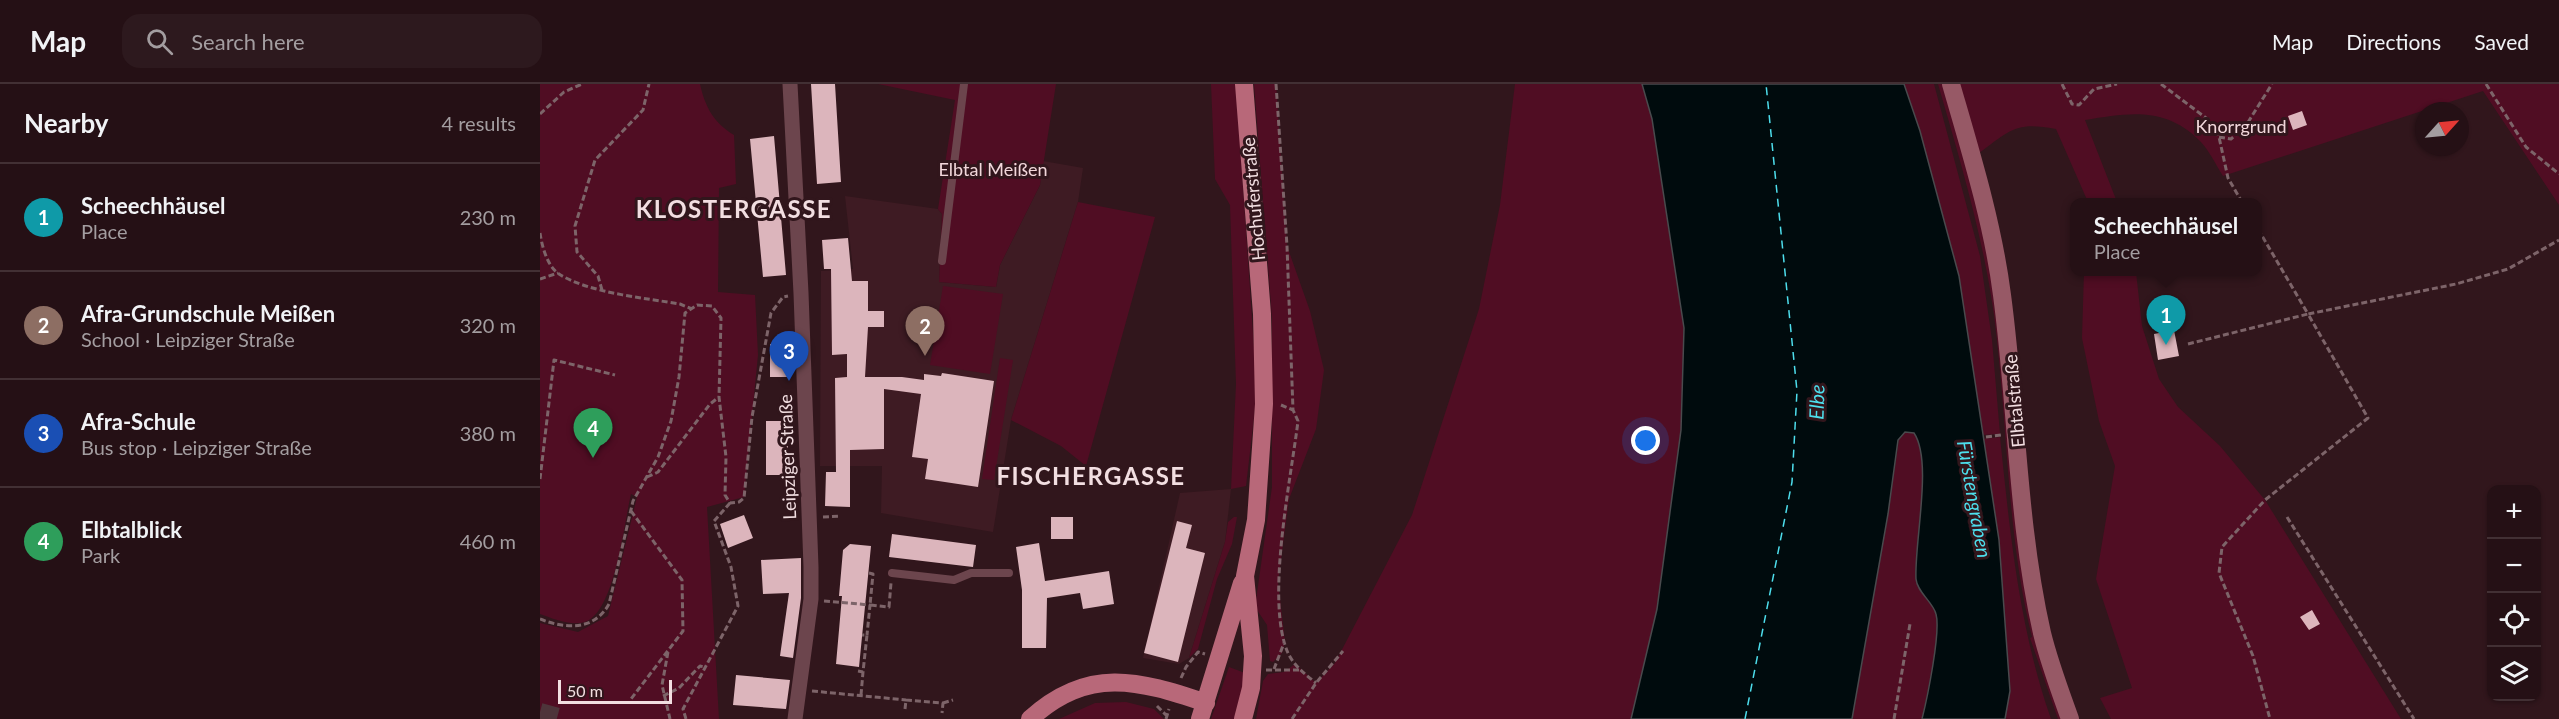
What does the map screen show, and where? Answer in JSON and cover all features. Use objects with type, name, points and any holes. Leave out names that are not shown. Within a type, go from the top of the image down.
[{"type":"main road","name":"Hochuferstraße","points":[[1244,84],[1262,314],[1264,404],[1260,485],[1245,576]]},
{"type":"main road","points":[[1030,719],[1052,701],[1083,686],[1110,682],[1149,687],[1203,711],[1245,576]]},
{"type":"main road","points":[[1243,719],[1251,688],[1253,656],[1245,576]]},
{"type":"street","name":"Leipziger Straße","points":[[790,84],[801,293],[811,599],[795,719]]},
{"type":"street","name":"Elbtalstraße","points":[[1951,84],[1994,242],[2008,341],[2024,511],[2037,609],[2048,656],[2070,719]]},
{"type":"lane","points":[[942,261],[964,84]]},
{"type":"lane","points":[[892,573],[954,580],[971,573],[1009,573]]},
{"type":"path","points":[[540,114],[564,92],[582,84]]},
{"type":"path","points":[[602,290],[598,276],[577,252],[574,226],[590,169],[595,160],[643,110],[650,84]]},
{"type":"path","points":[[1276,84],[1287,246],[1293,410],[1298,421],[1278,582],[1284,642],[1300,670],[1316,683]]},
{"type":"path","points":[[2062,84],[2072,104],[2079,105],[2094,89],[2116,84]]},
{"type":"path","points":[[2092,84],[2094,89]]},
{"type":"path","points":[[2161,84],[2210,121],[2219,137],[2228,178],[2240,198]]},
{"type":"path","points":[[2219,137],[2231,138],[2245,127],[2272,84]]},
{"type":"path","points":[[2486,84],[2526,147],[2559,174]]},
{"type":"path","points":[[540,233],[542,249],[558,273],[602,290],[692,309]]},
{"type":"path","points":[[2262,235],[2368,418],[2265,500],[2222,547],[2219,573],[2253,656],[2270,719]]},
{"type":"path","points":[[2188,344],[2307,314],[2456,284],[2508,269],[2559,240]]},
{"type":"path","points":[[540,279],[558,273]]},
{"type":"path","points":[[686,719],[683,709],[738,606],[731,567],[714,521],[730,503],[739,502],[744,498],[752,417],[771,314],[783,297],[801,293]]},
{"type":"path","points":[[540,619],[570,626],[592,622],[603,615],[609,604],[633,501],[658,457],[670,421],[679,377],[685,314],[698,305],[712,306],[721,318],[719,397],[726,457],[725,495],[730,503]]},
{"type":"path","points":[[540,479],[554,360],[615,375]]},
{"type":"path","points":[[646,478],[658,472],[710,404],[719,397]]},
{"type":"path","points":[[1986,437],[2003,435],[2002,425]]},
{"type":"path","points":[[631,511],[682,580],[683,631],[631,699]]},
{"type":"path","points":[[2288,517],[2414,719]]},
{"type":"path","points":[[861,695],[864,635],[873,574],[869,573]]},
{"type":"path","points":[[811,599],[889,607],[892,573]]},
{"type":"path","points":[[1894,719],[1910,624]]},
{"type":"path","points":[[1284,642],[1274,669],[1300,670]]},
{"type":"path","points":[[668,650],[662,685],[670,719]]},
{"type":"path","points":[[1292,719],[1316,683],[1343,651]]},
{"type":"path","points":[[663,696],[679,688],[700,666],[704,668]]},
{"type":"path","points":[[799,689],[943,704],[953,700]]},
{"type":"path","points":[[905,709],[906,700]]},
{"type":"path","points":[[942,713],[943,704]]},
{"type":"path","points":[[1149,704],[1159,707],[1166,717]]},
{"type":"shaded area","points":[[1043,161],[1083,168],[1078,202],[1011,420],[993,532],[881,513],[882,466],[820,466],[821,271],[853,269],[845,196],[938,209],[942,214],[939,282],[996,287],[1000,265],[1040,185]]},
{"type":"shaded area","points":[[1231,489],[1225,542],[1189,658],[1179,664],[1143,658],[1180,493]]},
{"type":"green space","points":[[540,84],[700,84],[711,114],[734,135],[736,184],[719,188],[718,292],[755,295],[758,355],[744,497],[707,507],[719,719],[540,719],[540,623],[578,632],[608,616],[637,497],[631,494],[617,565],[604,602],[595,615],[585,622],[574,623],[540,614]]},
{"type":"green space","name":"Elbtal Meißen","points":[[878,84],[1056,84],[1040,185],[1000,265],[996,287],[939,282],[942,214],[938,209],[955,100]]},
{"type":"green space","points":[[1211,84],[1236,84],[1257,392],[1246,486],[1231,489],[1236,384],[1230,205],[1215,179]]},
{"type":"green space","points":[[1254,84],[1276,84],[1287,246],[1310,311],[1324,370],[1316,429],[1289,499],[1278,582],[1285,642],[1282,653],[1273,662],[1270,661],[1267,625],[1255,607],[1272,487],[1272,318]]},
{"type":"green space","points":[[1515,84],[1642,84],[1652,119],[1684,328],[1681,430],[1657,609],[1631,719],[1256,719],[1263,681],[1268,674],[1284,672],[1295,664],[1316,683],[1335,663],[1412,515],[1479,309],[1500,205]]},
{"type":"green space","points":[[1904,84],[1934,84],[1980,256],[1992,340],[2000,434],[1981,435],[1959,276],[1920,131]]},
{"type":"green space","points":[[1938,84],[1946,84],[1987,241],[2018,513],[2064,719],[2058,719],[2030,638],[2032,637],[2023,597],[2012,517],[1994,315],[1984,256],[1970,198]]},
{"type":"green space","name":"Knorrgrund","points":[[1959,84],[2559,84],[2559,205],[2483,91],[2449,102],[2415,102],[2415,113],[2223,176],[2200,141],[2173,122],[2160,117],[2131,114],[2085,120],[2115,198],[2086,198],[2056,129],[2022,127],[1998,138],[1979,153]]},
{"type":"green space","points":[[1078,202],[1155,217],[1086,466],[1061,446],[1011,420]]},
{"type":"green space","points":[[2084,276],[2136,276],[2142,326],[2159,379],[2178,407],[2220,446],[2265,500],[2401,719],[2111,719],[2100,698],[2132,688],[2096,579],[2115,466],[2099,421],[2082,338]]},
{"type":"green space","points":[[943,286],[1003,294],[990,374],[930,365]]},
{"type":"green space","points":[[1000,358],[1013,360],[994,480],[982,479]]},
{"type":"green space","points":[[1904,432],[1914,433],[1920,446],[1923,482],[1916,579],[1936,615],[1937,636],[1933,664],[1922,719],[1852,719],[1899,440]]},
{"type":"green space","points":[[2000,437],[2012,544],[2023,615],[2051,719],[2005,719],[2010,690],[1999,540],[1982,439]]},
{"type":"green space","points":[[1237,517],[1232,544],[1217,579],[1198,649],[1189,658],[1225,542],[1228,522]]},
{"type":"green space","points":[[1229,667],[1245,673],[1236,719],[1211,719]]},
{"type":"green space","points":[[1126,702],[1154,709],[1164,719],[1059,719],[1095,703]]},
{"type":"water","points":[[1642,84],[1904,84],[1920,131],[1959,276],[1999,540],[2010,691],[2005,719],[1922,719],[1933,666],[1937,623],[1936,614],[1919,588],[1916,579],[1922,463],[1914,433],[1905,432],[1898,440],[1888,514],[1852,719],[1631,719],[1657,609],[1681,430],[1684,328],[1652,119]]},
{"type":"building","points":[[811,84],[835,84],[841,182],[817,184]]},
{"type":"building","points":[[2302,111],[2307,125],[2293,130],[2288,116]]},
{"type":"building","points":[[774,136],[786,275],[763,277],[750,139]]},
{"type":"building","points":[[848,238],[852,281],[868,281],[868,311],[884,311],[884,327],[868,327],[865,377],[902,377],[924,380],[924,374],[941,376],[942,373],[994,381],[978,487],[925,479],[928,459],[912,457],[921,394],[884,389],[884,449],[850,450],[850,507],[825,506],[826,472],[836,472],[835,378],[847,377],[847,354],[832,355],[831,269],[824,269],[822,240]]},
{"type":"building","points":[[2174,330],[2179,356],[2158,360],[2154,334]]},
{"type":"building","points":[[770,344],[789,344],[789,377],[770,377]]},
{"type":"building","points":[[766,421],[788,421],[788,475],[766,475]]},
{"type":"building","points":[[744,515],[753,538],[728,548],[720,524]]},
{"type":"building","points":[[1051,517],[1073,517],[1073,539],[1051,539]]},
{"type":"building","points":[[1177,521],[1192,525],[1186,548],[1205,553],[1178,662],[1144,653]]},
{"type":"building","points":[[892,534],[976,545],[973,567],[889,557]]},
{"type":"building","points":[[1039,543],[1045,581],[1109,571],[1114,604],[1083,609],[1080,593],[1047,598],[1046,648],[1022,648],[1022,590],[1016,547]]},
{"type":"building","points":[[850,544],[871,546],[859,667],[836,664],[842,596],[839,596],[843,550]]},
{"type":"building","points":[[801,558],[801,598],[793,658],[780,656],[789,593],[763,594],[761,560]]},
{"type":"building","points":[[2312,610],[2320,624],[2309,630],[2300,617]]},
{"type":"building","points":[[736,675],[790,680],[786,709],[733,705]]},
{"type":"ferry route","points":[[1745,719],[1792,482],[1797,391],[1766,84]]},
{"type":"tunnel","points":[[540,712],[566,719]]},
{"type":"place","name":"Scheechhäusel","points":[[2166,345]]},
{"type":"place","name":"Afra-Grundschule Meißen","points":[[925,356]]},
{"type":"place","name":"Afra-Schule","points":[[789,381]]},
{"type":"place","name":"Elbtalblick","points":[[593,458]]},
{"type":"district","name":"KLOSTERGASSE","points":[[734,208]]},
{"type":"district","name":"FISCHERGASSE","points":[[1091,475]]},
{"type":"water label","name":"Elbe","points":[[1816,402]]},
{"type":"water label","name":"Fürstengraben","points":[[1975,499]]}]
